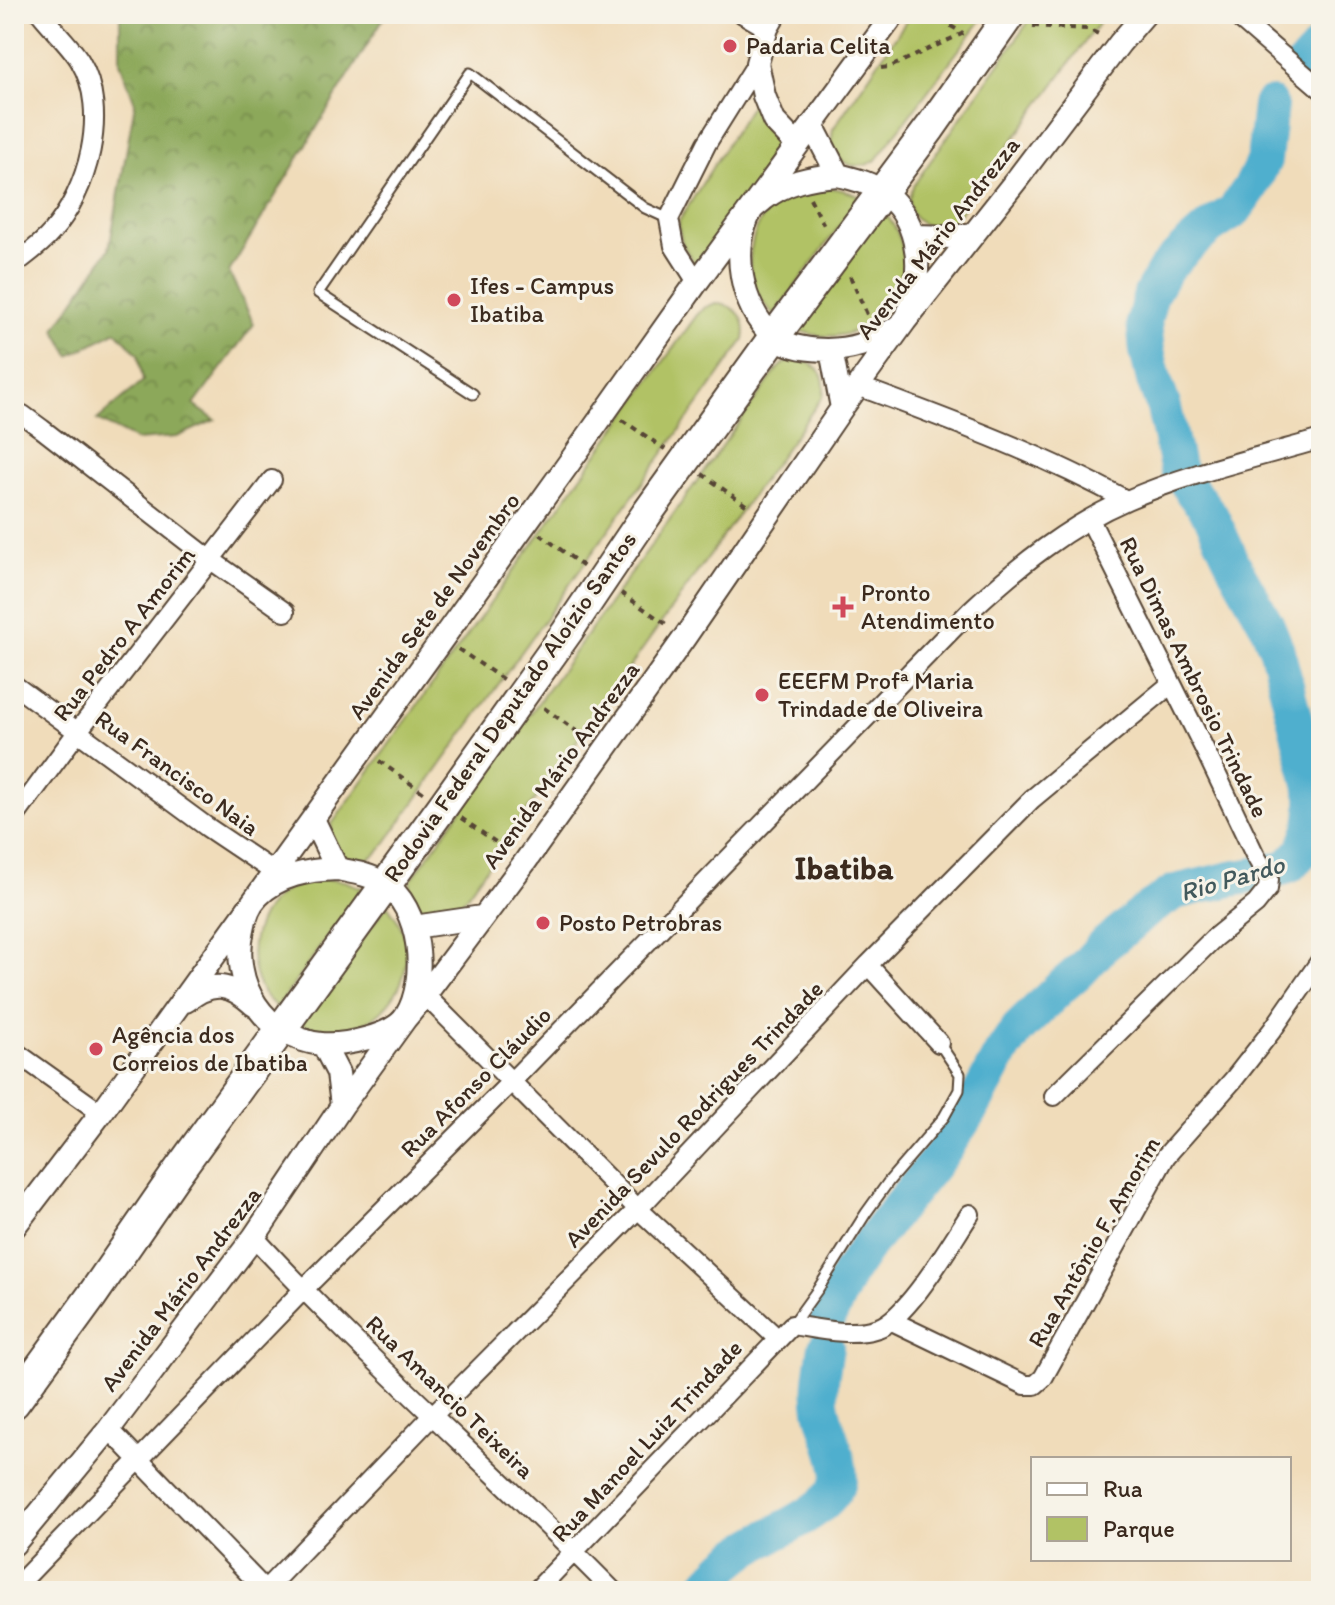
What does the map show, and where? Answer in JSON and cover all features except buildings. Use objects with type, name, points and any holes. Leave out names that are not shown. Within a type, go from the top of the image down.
[{"type":"highway","name":"Rodovia Federal Deputado Aloízio Santos","points":[[14,1403],[567,632],[646,515],[774,337],[930,128],[1022,20]]},
{"type":"street","points":[[14,265],[51,234],[74,202],[92,147],[95,119],[89,84],[80,61],[41,14]]},
{"type":"street","points":[[697,282],[674,246],[669,219],[707,143],[757,63],[771,21],[743,14]]},
{"type":"street","name":"Avenida Sete de Novembro","points":[[14,1227],[101,1113],[697,282],[894,14]]},
{"type":"street","name":"Avenida Mário Andrezza","points":[[14,1544],[109,1429],[254,1237],[342,1106],[525,862],[905,321],[1145,14]]},
{"type":"street","points":[[1234,14],[1321,89]]},
{"type":"street","points":[[757,63],[764,96],[774,121],[797,145],[823,147]]},
{"type":"street","points":[[812,125],[838,175]]},
{"type":"street","points":[[838,175],[863,181],[882,191],[896,203],[915,236],[918,271],[905,321],[880,337],[844,350],[799,346],[774,337],[753,310],[743,282],[740,252],[752,209],[782,188],[801,180],[838,175]]},
{"type":"street","points":[[915,236],[972,234]]},
{"type":"street","points":[[831,350],[842,408]]},
{"type":"street","points":[[858,386],[1016,447],[1126,500]]},
{"type":"street","points":[[14,414],[23,415],[211,560],[285,612]]},
{"type":"street","name":"Rua Afonso Cláudio","points":[[20,1584],[303,1290],[1005,578],[1040,551],[1126,500],[1190,477],[1321,439]]},
{"type":"street","name":"Rua Pedro A Amorim","points":[[14,818],[272,480]]},
{"type":"street","name":"Rua Dimas Ambrosio Trindade","points":[[1054,1096],[1214,938],[1256,904],[1268,889],[1269,879],[1090,520]]},
{"type":"street","name":"Avenida Sevulo Rodrigues Trindade","points":[[265,1591],[1032,799],[1171,684]]},
{"type":"street","name":"Rua Francisco Naia","points":[[14,685],[207,827],[274,872]]},
{"type":"street","points":[[313,819],[337,869]]},
{"type":"street","points":[[173,1012],[197,992],[211,986],[226,987],[242,995],[282,1030],[301,1040],[323,1044],[352,1042],[393,1027],[405,1019],[419,974],[414,927],[398,897],[386,884],[370,876],[337,869],[310,871],[284,879],[254,898],[239,943],[240,966],[246,988],[258,1008]]},
{"type":"street","points":[[414,927],[482,917]]},
{"type":"street","name":"Rua Antônio F. Amorim","points":[[892,1321],[1025,1385],[1035,1385],[1043,1378],[1166,1156],[1234,1079],[1321,960]]},
{"type":"street","points":[[868,965],[939,1043]]},
{"type":"street","points":[[425,995],[638,1209],[777,1338]]},
{"type":"street","points":[[323,1044],[338,1073],[342,1106]]},
{"type":"street","points":[[14,1051],[101,1113]]},
{"type":"street","points":[[807,1327],[860,1332],[892,1321],[913,1298],[970,1214]]},
{"type":"street","name":"Rua Amancio Teixeira","points":[[254,1237],[303,1290],[613,1591]]},
{"type":"street","name":"Rua Manoel Luiz Trindade","points":[[536,1591],[777,1338],[807,1327]]},
{"type":"street","points":[[109,1429],[265,1591]]},
{"type":"lane","points":[[473,394],[318,293],[470,73],[645,208],[669,219]]},
{"type":"lane","points":[[807,1327],[818,1289],[866,1213],[944,1117],[959,1090],[960,1074],[939,1043]]},
{"type":"path","points":[[930,14],[963,33]]},
{"type":"path","points":[[1022,20],[1087,29],[1120,43]]},
{"type":"path","points":[[879,68],[890,67],[974,28]]},
{"type":"path","points":[[801,180],[832,239]]},
{"type":"path","points":[[844,265],[873,329]]},
{"type":"green space","points":[[120,14],[386,14],[229,272],[254,324],[194,405],[215,420],[177,437],[136,440],[97,420],[143,381],[138,354],[116,331],[70,356],[55,329],[109,249],[135,103],[120,62]]},
{"type":"green space","points":[[911,14],[986,14],[875,161],[857,166],[842,161],[834,148],[833,129]]},
{"type":"green space","points":[[1034,14],[1099,14],[1101,20],[956,218],[938,227],[922,223],[913,215],[909,205],[913,186]]},
{"type":"green space","points":[[753,102],[774,130],[777,145],[774,164],[699,269],[682,242],[679,221]]},
{"type":"green space","points":[[813,187],[837,189],[861,197],[774,315],[755,289],[750,264],[753,239],[764,216],[773,206],[786,197]]},
{"type":"green space","points":[[883,210],[903,250],[904,267],[894,298],[872,322],[842,335],[821,336],[794,329]]},
{"type":"green space","points":[[713,304],[728,306],[739,313],[744,325],[744,340],[381,849],[362,861],[345,859],[333,846],[332,824],[697,315]]},
{"type":"green space","points":[[792,360],[807,362],[818,369],[824,381],[823,396],[460,905],[453,912],[424,915],[412,900],[411,880],[776,371]]},
{"type":"green space","points":[[324,879],[344,881],[362,888],[277,1008],[264,994],[253,966],[252,951],[259,922],[266,909],[288,889]]},
{"type":"green space","points":[[387,905],[399,923],[406,944],[404,974],[391,1000],[370,1019],[342,1030],[299,1024]]},
{"type":"waterway","name":"Rio Pardo","points":[[1301,68],[1321,46]]},
{"type":"waterway","name":"Rio Pardo","points":[[827,1321],[849,1273],[940,1156],[1018,1029],[1103,946],[1150,908],[1175,892],[1289,866],[1304,850],[1312,829],[1315,799],[1277,650],[1211,516],[1177,467],[1147,351],[1144,321],[1151,294],[1166,268],[1210,227],[1234,211],[1251,187],[1264,160],[1270,105]]},
{"type":"waterway","name":"Rio Pardo","points":[[702,1591],[740,1553],[814,1511],[834,1491],[840,1473],[821,1401],[826,1347]]},
{"type":"place","name":"Padaria Celita","points":[[730,46]]},
{"type":"place","name":"Ifes - Campus Ibatiba","points":[[454,300]]},
{"type":"place","name":"Pronto Atendimento","points":[[843,607]]},
{"type":"place","name":"EEEFM Profª Maria Trindade de Oliveira","points":[[762,695]]},
{"type":"place","name":"Posto Petrobras","points":[[543,923]]},
{"type":"place","name":"Agência dos Correios de Ibatiba","points":[[96,1049]]},
{"type":"district","name":"Ibatiba","points":[[844,868]]}]
